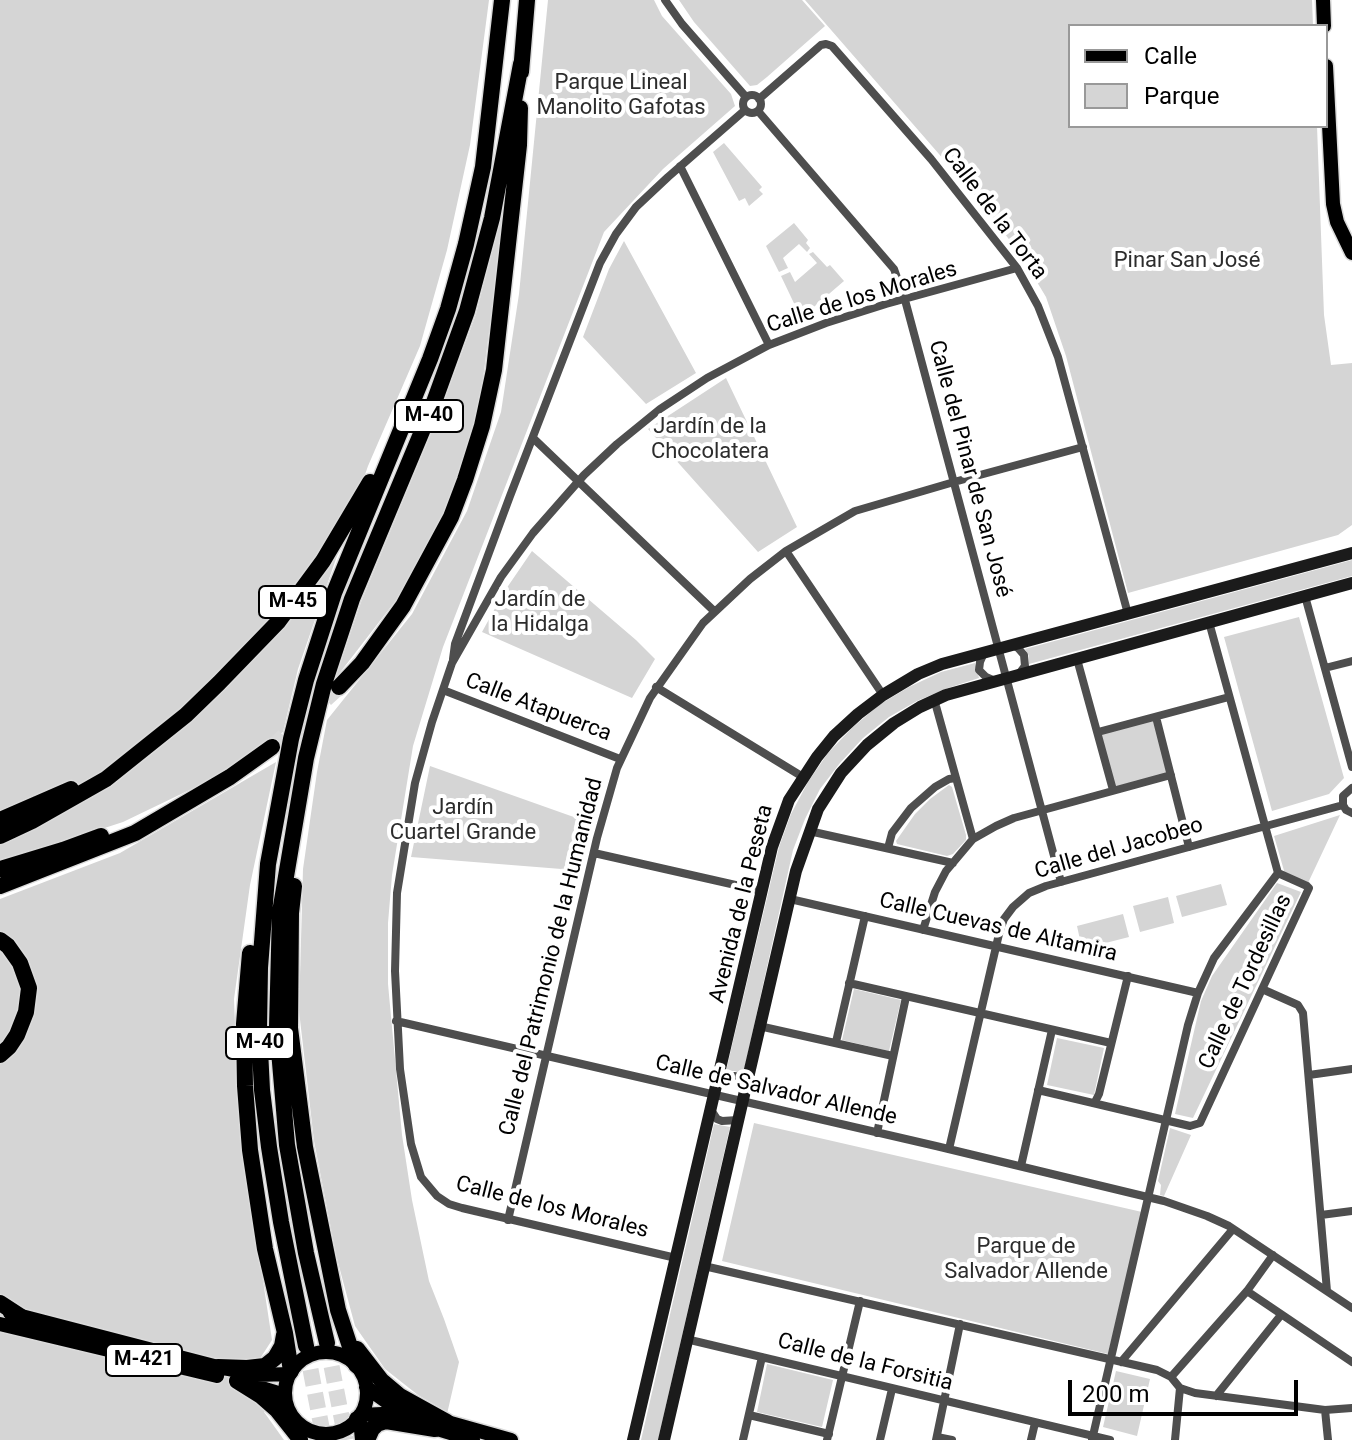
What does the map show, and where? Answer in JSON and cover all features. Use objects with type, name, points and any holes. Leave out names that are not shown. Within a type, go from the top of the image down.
[{"type":"highway","name":"M-40","points":[[306,1346],[281,1222],[262,1090],[260,968],[268,864],[291,739],[334,593],[448,309],[483,167],[502,0]]},
{"type":"highway","name":"M-40","points":[[327,1343],[306,1253],[287,1145],[277,1027],[280,912],[293,825],[324,684],[352,599],[433,405],[467,311],[492,218],[521,64],[527,0]]},
{"type":"highway","points":[[339,687],[362,663],[403,606],[419,577],[451,517],[482,426],[494,370],[519,145],[521,64]]},
{"type":"highway","name":"M-45","points":[[0,836],[106,779],[186,715],[278,622],[323,561],[372,479],[414,381],[430,359]]},
{"type":"highway","points":[[0,822],[51,801],[71,789],[139,744],[219,683]]},
{"type":"highway","points":[[290,1372],[285,1333],[265,1249],[250,1150],[244,1024],[259,872],[279,767],[291,739]]},
{"type":"highway","points":[[0,886],[135,833],[230,777],[272,747]]},
{"type":"highway","points":[[0,869],[182,807]]},
{"type":"highway","points":[[293,825],[295,874],[291,913],[290,1028],[305,1147],[338,1310],[356,1365]]},
{"type":"highway","points":[[0,940],[20,963],[29,988],[26,1012],[17,1035],[0,1055]]},
{"type":"highway","points":[[0,1306],[20,1316]]},
{"type":"highway","points":[[347,1332],[381,1380],[441,1425]]},
{"type":"highway","points":[[218,1367],[265,1366],[275,1358],[285,1333]]},
{"type":"highway","points":[[237,1381],[277,1410],[300,1440]]},
{"type":"highway","points":[[359,1417],[365,1440]]},
{"type":"highway","points":[[295,1421],[300,1440]]},
{"type":"highway","points":[[365,1440],[377,1424],[386,1421],[441,1425]]},
{"type":"main road","points":[[1323,0],[1324,24]]},
{"type":"main road","points":[[1328,105],[1333,204],[1337,222],[1352,253]]},
{"type":"main road","name":"M-421","points":[[20,1316],[257,1375],[290,1372],[304,1358],[316,1353],[334,1353],[356,1365]]},
{"type":"main road","name":"M-421","points":[[0,1324],[264,1388],[285,1401]]},
{"type":"main road","points":[[290,1372],[285,1386],[285,1401],[295,1421],[309,1431],[336,1433],[359,1417],[365,1404],[366,1387],[356,1365]]},
{"type":"main road","points":[[366,1387],[394,1407],[473,1440]]},
{"type":"main road","points":[[359,1417],[382,1414],[511,1440]]},
{"type":"street","points":[[665,0],[746,97]]},
{"type":"street","name":"Calle de la Torta","points":[[759,99],[821,45],[832,46],[931,159],[1017,268],[1038,306],[1058,357],[1128,614]]},
{"type":"street","points":[[753,95],[759,99],[761,105],[758,111],[751,113],[745,110],[743,104],[746,97],[753,95]]},
{"type":"street","points":[[452,663],[455,644],[600,263],[636,207],[745,110]]},
{"type":"street","name":"Calle del Pinar de San José","points":[[758,111],[894,269],[905,300],[1061,882]]},
{"type":"street","points":[[680,166],[769,345]]},
{"type":"street","name":"Calle de los Morales","points":[[676,1258],[449,1204],[437,1196],[421,1177],[404,1104],[396,1021],[395,934],[401,864],[415,783],[452,663],[501,577],[533,533],[577,481],[660,409],[707,378],[769,345],[826,323],[1017,268]]},
{"type":"street","points":[[533,438],[714,611]]},
{"type":"street","name":"Calle del Patrimonio de la Humanidad","points":[[508,1220],[597,838],[620,759],[656,687],[703,623],[750,579],[786,551],[855,511],[1083,447]]},
{"type":"street","points":[[786,551],[883,695]]},
{"type":"street","name":"Avenida de la Peseta","points":[[633,1440],[772,847],[789,800],[834,736],[883,695],[942,664],[1352,553]]},
{"type":"street","points":[[484,566],[485,575],[489,578],[501,577]]},
{"type":"street","name":"Avenida de la Peseta","points":[[664,1440],[799,860],[828,791],[841,773],[867,745],[894,723],[935,700],[1352,583]]},
{"type":"street","points":[[1305,596],[1352,767]]},
{"type":"street","points":[[1092,1438],[1198,993],[1214,958],[1278,873],[1209,622]]},
{"type":"street","points":[[985,653],[979,670],[986,677],[1007,678],[1025,666],[1024,655],[1013,645]]},
{"type":"street","points":[[1077,659],[1113,790]]},
{"type":"street","points":[[1325,668],[1352,661]]},
{"type":"street","points":[[656,687],[803,777]]},
{"type":"street","name":"Calle Atapuerca","points":[[443,690],[620,759]]},
{"type":"street","points":[[1098,732],[1229,697]]},
{"type":"street","points":[[935,700],[973,839]]},
{"type":"street","points":[[1156,717],[1189,847]]},
{"type":"street","points":[[923,930],[935,892],[973,839],[1005,822],[1042,810],[1171,775]]},
{"type":"street","points":[[888,848],[892,833],[911,808],[935,787],[956,778]]},
{"type":"street","points":[[1352,788],[1343,796],[1343,805],[1352,813]]},
{"type":"street","name":"Calle del Jacobeo","points":[[949,1149],[1004,919],[1029,893],[1343,805]]},
{"type":"street","points":[[809,831],[953,863]]},
{"type":"street","points":[[594,853],[762,891]]},
{"type":"street","name":"Calle de Tordesillas","points":[[1166,1120],[1190,1126],[1200,1123],[1309,888],[1278,873]]},
{"type":"street","name":"Calle Cuevas de Altamira","points":[[790,899],[1198,993]]},
{"type":"street","points":[[836,1042],[865,916]]},
{"type":"street","points":[[1095,1102],[1128,976]]},
{"type":"street","points":[[849,983],[1111,1043]]},
{"type":"street","points":[[1262,989],[1302,1009],[1327,1291]]},
{"type":"street","points":[[877,1133],[906,997]]},
{"type":"street","name":"Calle de Salvador Allende","points":[[396,1021],[1148,1196],[1207,1216],[1233,1229],[1352,1308]]},
{"type":"street","points":[[759,1026],[893,1056]]},
{"type":"street","points":[[1021,1166],[1052,1030]]},
{"type":"street","points":[[1309,1075],[1352,1069]]},
{"type":"street","points":[[719,1077],[735,1076],[746,1087]]},
{"type":"street","points":[[1038,1090],[1166,1120]]},
{"type":"street","points":[[711,1110],[722,1121],[738,1120]]},
{"type":"street","points":[[1321,1215],[1352,1211]]},
{"type":"street","points":[[1121,1362],[1233,1229]]},
{"type":"street","points":[[1171,1377],[1247,1291],[1273,1255]]},
{"type":"street","points":[[704,1266],[1157,1370],[1171,1377],[1180,1388],[1195,1393],[1325,1410],[1352,1408]]},
{"type":"street","points":[[1247,1291],[1352,1362]]},
{"type":"street","points":[[749,1415],[828,1437],[860,1301]]},
{"type":"street","points":[[1216,1396],[1281,1315]]},
{"type":"street","points":[[952,1440],[936,1438],[960,1324]]},
{"type":"street","name":"Calle de la Forsitia","points":[[686,1339],[1110,1440]]},
{"type":"street","points":[[743,1440],[762,1357]]},
{"type":"street","points":[[1175,1440],[1180,1388]]},
{"type":"street","points":[[880,1440],[892,1389]]},
{"type":"street","points":[[1325,1410],[1328,1440]]},
{"type":"street","points":[[1031,1440],[1035,1423]]},
{"type":"green space","points":[[0,0],[489,0],[470,145],[447,250],[420,346],[368,466],[298,669],[283,732],[204,783],[123,822],[0,862]]},
{"type":"green space","name":"Parque Lineal Manolito Gafotas","points":[[548,0],[654,0],[662,16],[731,94],[735,106],[663,169],[604,232],[443,647],[413,746],[392,875],[388,984],[402,1135],[412,1200],[429,1281],[459,1362],[447,1414],[385,1369],[355,1326],[336,1255],[314,1141],[299,1011],[303,869],[327,720],[412,614],[467,511],[501,412],[519,294]]},
{"type":"green space","points":[[679,0],[802,0],[825,26],[757,85],[750,86],[694,22]]},
{"type":"green space","name":"Pinar San José","points":[[805,0],[1312,0],[1313,24],[1068,24],[1068,128],[1317,128],[1324,315],[1331,365],[1352,363],[1352,525],[1338,535],[1128,593],[1066,356],[1046,297],[1019,252],[972,192]]},
{"type":"green space","points":[[724,143],[762,187],[759,190],[763,194],[749,206],[745,198],[739,201],[713,152]]},
{"type":"green space","points":[[507,192],[478,418],[449,508],[400,595],[335,679],[361,602],[441,409],[476,314]]},
{"type":"green space","points":[[794,223],[808,240],[806,243],[810,248],[807,252],[799,244],[783,258],[788,268],[779,272],[766,246]]},
{"type":"green space","points":[[624,241],[696,373],[646,404],[583,337],[609,269]]},
{"type":"green space","points":[[813,252],[844,281],[801,318],[781,276],[790,272],[795,282],[817,263],[809,254]]},
{"type":"green space","name":"Jardín de la Chocolatera","points":[[726,378],[797,527],[758,552],[648,429]]},
{"type":"green space","name":"Jardín de la Hidalga","points":[[532,551],[655,659],[632,698],[482,632]]},
{"type":"green space","points":[[1352,560],[1352,576],[1029,664],[1025,649]]},
{"type":"green space","points":[[1299,617],[1344,778],[1329,794],[1272,811],[1224,637]]},
{"type":"green space","points":[[975,663],[979,678],[917,701],[889,717],[863,738],[820,789],[793,850],[743,1075],[726,1071],[779,847],[791,814],[808,782],[828,753],[879,705],[941,672]]},
{"type":"green space","points":[[1156,717],[1171,775],[1113,790],[1098,732]]},
{"type":"green space","points":[[276,762],[250,885],[234,999],[239,1123],[272,1340],[261,1357],[264,1412],[284,1440],[0,1440],[0,899],[120,853]]},
{"type":"green space","name":"Jardín Cuartel Grande","points":[[430,766],[585,821],[574,870],[411,857]]},
{"type":"green space","points":[[949,785],[966,840],[947,856],[897,844],[896,841],[915,814]]},
{"type":"green space","points":[[1340,815],[1308,883],[1285,874],[1274,836]]},
{"type":"green space","points":[[1277,883],[1301,892],[1193,1118],[1175,1114],[1201,1001],[1212,976]]},
{"type":"green space","points":[[1221,884],[1227,905],[1182,917],[1176,896]]},
{"type":"green space","points":[[1168,897],[1174,923],[1140,932],[1133,906]]},
{"type":"green space","points":[[1123,914],[1129,937],[1082,949],[1077,926]]},
{"type":"green space","points":[[854,989],[901,1000],[889,1051],[842,1040]]},
{"type":"green space","points":[[1057,1038],[1104,1048],[1094,1095],[1047,1085]]},
{"type":"green space","name":"Parque de Salvador Allende","points":[[754,1123],[1142,1212],[1108,1354],[722,1261]]},
{"type":"green space","points":[[714,1124],[730,1127],[658,1440],[641,1440]]},
{"type":"green space","points":[[1170,1128],[1191,1135],[1164,1196],[1160,1195],[1161,1185],[1158,1181]]},
{"type":"green space","points":[[767,1364],[833,1380],[822,1427],[757,1412]]},
{"type":"green space","points":[[1116,1371],[1150,1379],[1137,1436],[1103,1427]]},
{"type":"tunnel","points":[[272,747],[339,687]]},
{"type":"tunnel","points":[[327,1343],[346,1440]]},
{"type":"tunnel","points":[[306,1346],[324,1440]]}]
